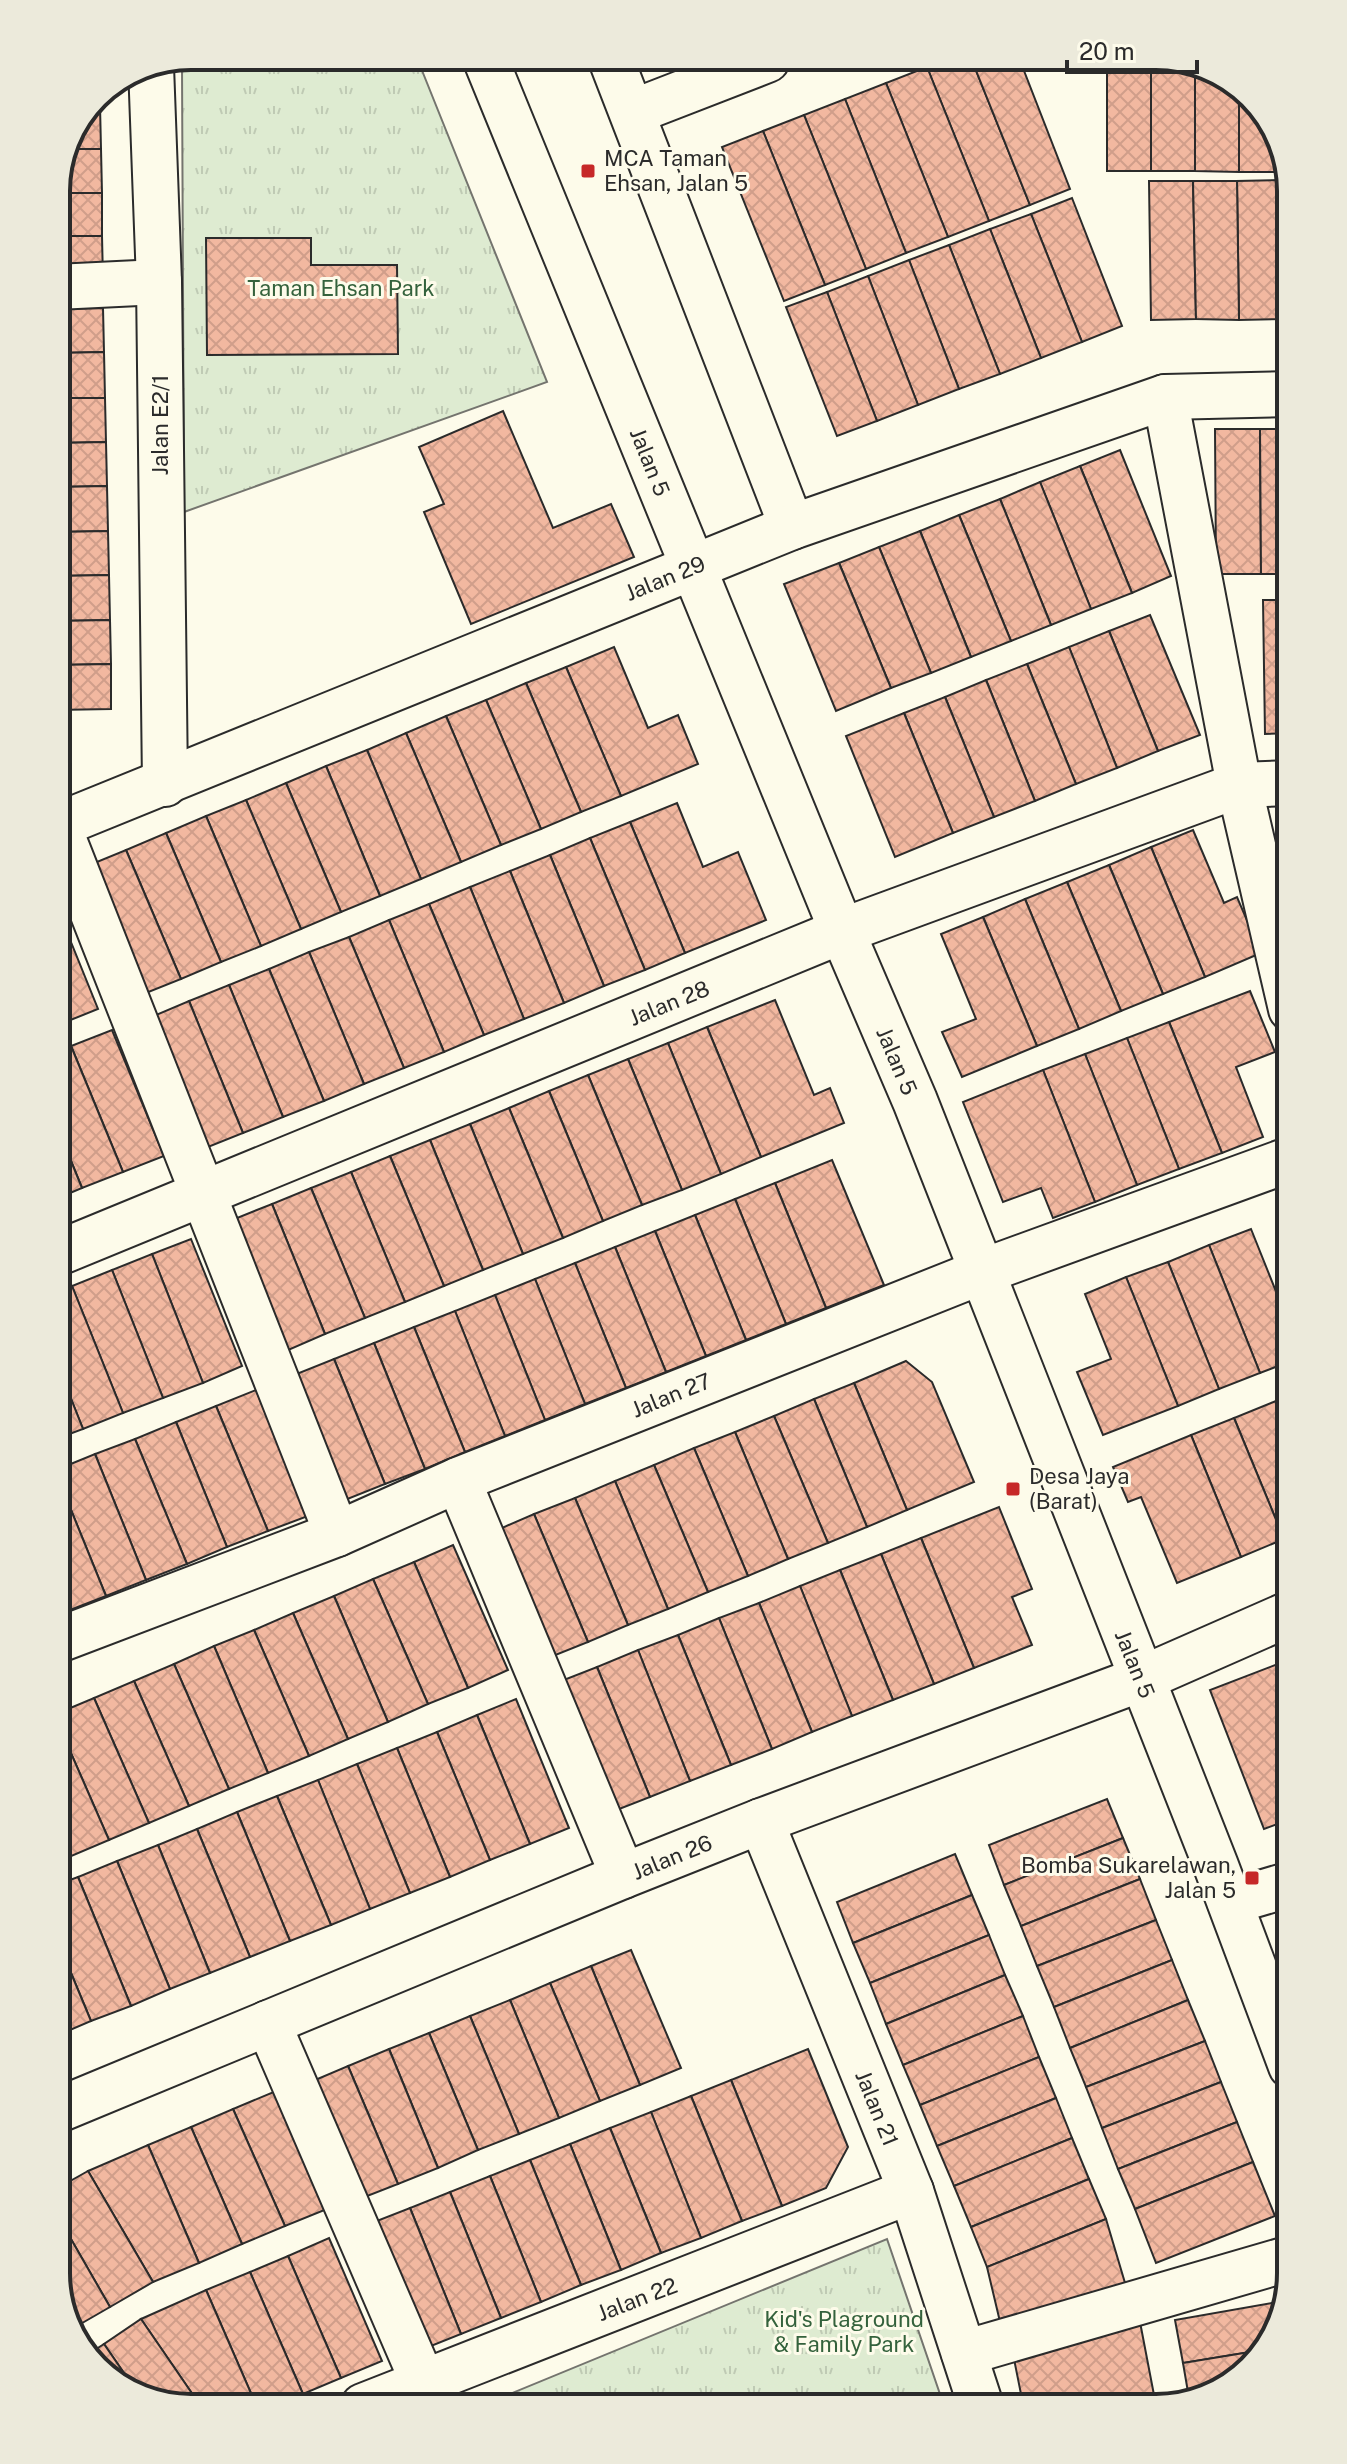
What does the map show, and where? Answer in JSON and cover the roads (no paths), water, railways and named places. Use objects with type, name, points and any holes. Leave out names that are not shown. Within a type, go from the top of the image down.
[{"type":"street","name":"Jalan 5","points":[[490,70],[842,931],[915,1101],[1277,2023]]},
{"type":"street","points":[[615,70],[792,527]]},
{"type":"street","points":[[633,112],[741,70]]},
{"type":"street","name":"Jalan E2/1","points":[[151,77],[159,282],[165,784]]},
{"type":"street","points":[[70,286],[159,282]]},
{"type":"street","name":"Jalan 29","points":[[70,820],[792,527],[1165,397],[1277,394]]},
{"type":"street","points":[[1165,397],[1239,785],[1277,949]]},
{"type":"street","name":"Jalan 28","points":[[70,1248],[842,931],[1239,785],[1277,784]]},
{"type":"street","points":[[70,858],[337,1534]]},
{"type":"street","name":"Jalan 27","points":[[70,1636],[337,1534],[458,1480],[981,1272],[1277,1164]]},
{"type":"street","points":[[458,1480],[623,1876]]},
{"type":"street","name":"Jalan 26","points":[[70,2103],[761,1821],[1141,1679],[1277,1619]]},
{"type":"street","name":"Jalan 21","points":[[761,1821],[911,2191],[977,2394]]},
{"type":"street","points":[[1230,1902],[1277,1888]]},
{"type":"street","points":[[268,2023],[423,2382]]},
{"type":"street","name":"Jalan 22","points":[[393,2394],[911,2191]]},
{"type":"street","points":[[964,2353],[1277,2262]]},
{"type":"place","name":"MCA Taman Ehsan, Jalan 5","points":[[588,171]]},
{"type":"place","name":"Desa Jaya (Barat)","points":[[1013,1489]]},
{"type":"place","name":"Bomba Sukarelawan, Jalan 5","points":[[1252,1878]]},
{"type":"park label","name":"Taman Ehsan Park","points":[[341,288]]},
{"type":"park label","name":"Kid's Plaground & Family Park","points":[[844,2332]]}]
